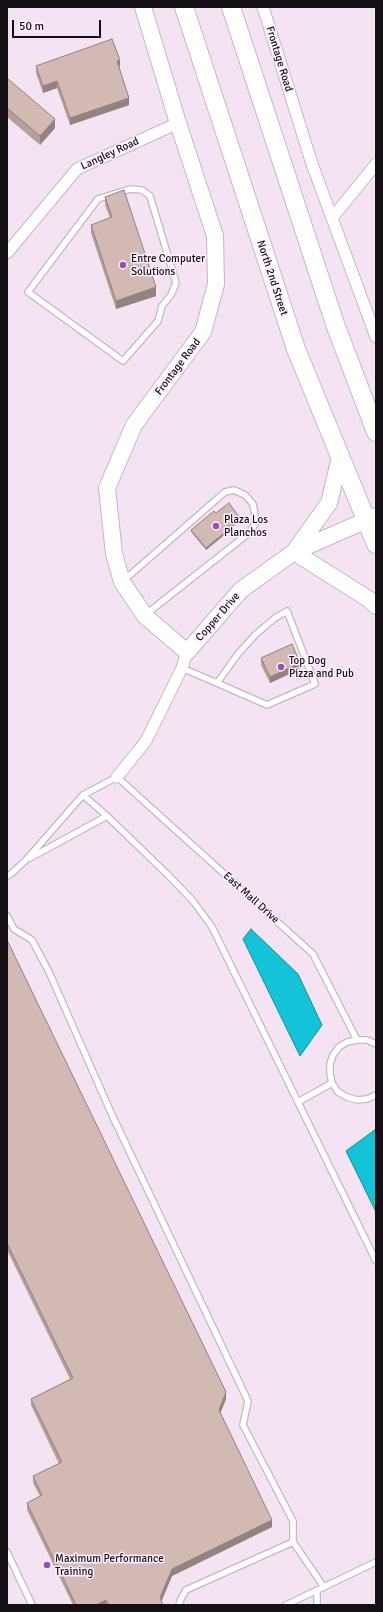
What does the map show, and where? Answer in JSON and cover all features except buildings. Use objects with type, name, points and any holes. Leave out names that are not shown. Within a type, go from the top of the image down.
[{"type":"main road","name":"North 2nd Street","points":[[184,7],[296,349],[340,457],[371,518],[376,544]]},
{"type":"main road","points":[[231,7],[335,324],[376,432]]},
{"type":"street","name":"Frontage Road","points":[[143,7],[178,123],[215,236],[216,284],[203,332],[134,425],[107,488],[114,554],[122,582],[145,616],[187,652]]},
{"type":"street","name":"Frontage Road","points":[[263,7],[312,164],[376,337]]},
{"type":"street","name":"Langley Road","points":[[7,253],[77,170],[178,123]]},
{"type":"street","points":[[332,218],[376,164]]},
{"type":"street","points":[[340,457],[329,503],[294,552],[370,600],[376,606]]},
{"type":"street","name":"Copper Drive","points":[[117,777],[146,741],[182,668],[187,652],[241,590],[294,552],[371,518]]},
{"type":"lane","points":[[130,189],[142,190],[150,196],[176,283],[170,296],[162,306],[158,321],[123,361],[28,292],[77,228],[98,199],[130,189]]},
{"type":"lane","points":[[122,582],[225,492],[234,490],[245,495],[252,504],[255,515],[255,524],[249,533],[145,616]]},
{"type":"lane","points":[[182,668],[267,705],[316,684],[287,611],[275,618],[255,635],[238,654],[217,683]]},
{"type":"lane","points":[[7,876],[26,860],[82,795],[117,777]]},
{"type":"lane","name":"East Mall Drive","points":[[117,777],[314,954],[357,1040]]},
{"type":"lane","points":[[82,795],[107,816],[193,901],[212,927],[376,1260]]},
{"type":"lane","points":[[26,860],[107,816]]},
{"type":"lane","points":[[7,916],[14,929],[32,940],[49,972],[112,1115],[248,1402],[243,1425],[293,1521],[293,1542],[324,1587]]},
{"type":"lane","points":[[376,1044],[367,1040],[347,1042],[333,1055],[330,1064],[332,1083],[338,1092],[357,1100],[367,1099],[376,1095]]},
{"type":"lane","points":[[298,1102],[332,1083]]},
{"type":"lane","points":[[179,1605],[186,1590],[293,1542]]},
{"type":"lane","points":[[7,1552],[32,1605]]},
{"type":"lane","points":[[286,1605],[376,1562]]},
{"type":"lane","points":[[317,1590],[317,1605]]},
{"type":"water","points":[[251,929],[298,974],[322,1025],[300,1056],[243,939]]},
{"type":"water","points":[[376,1129],[376,1212],[346,1151]]},
{"type":"place","name":"Entre Computer Solutions","points":[[123,265]]},
{"type":"place","name":"Plaza Los Planchos","points":[[216,526]]},
{"type":"place","name":"Top Dog Pizza and Pub","points":[[281,667]]},
{"type":"place","name":"Maximum Performance Training","points":[[47,1565]]}]
